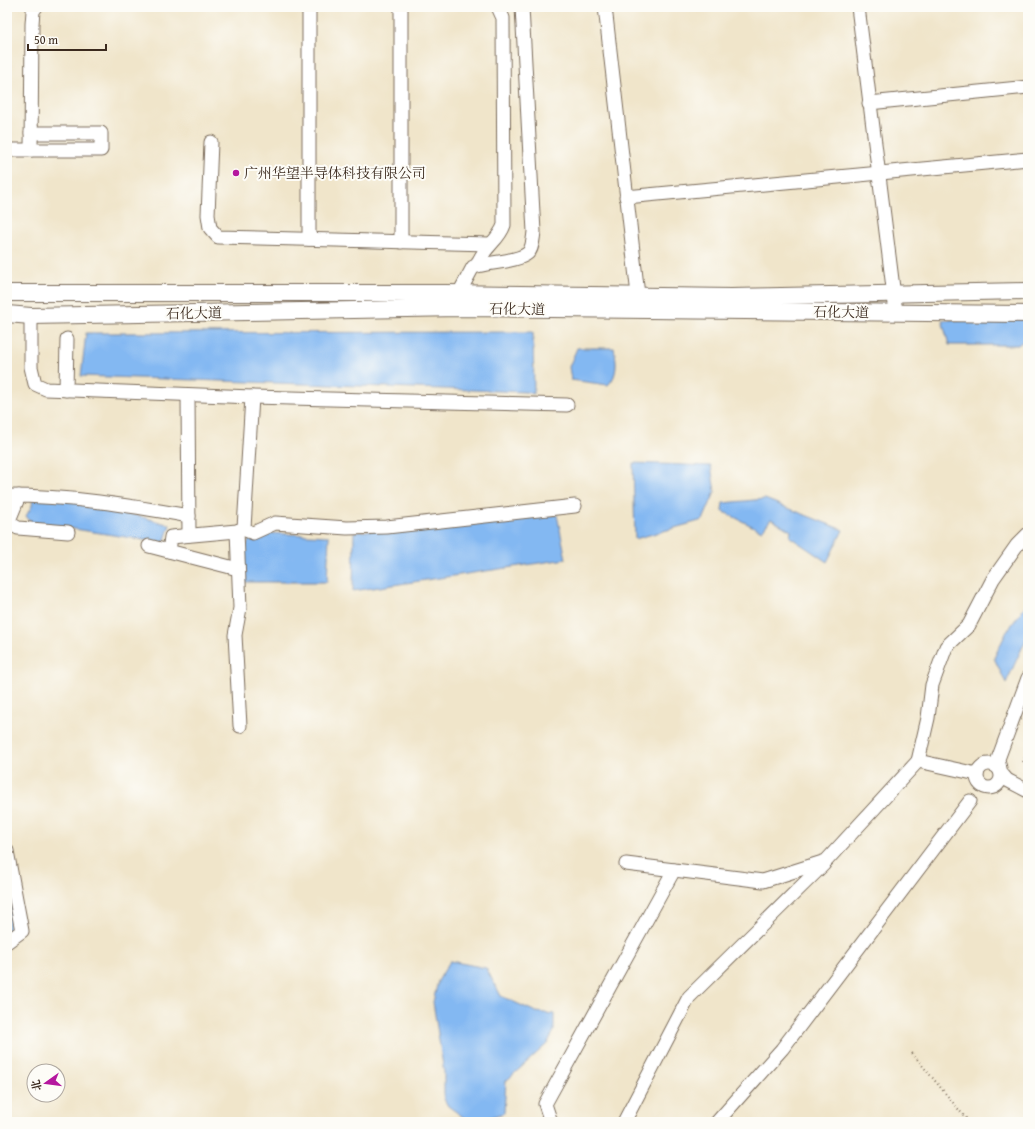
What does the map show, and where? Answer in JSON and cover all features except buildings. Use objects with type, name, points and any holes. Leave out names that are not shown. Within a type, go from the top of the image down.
[{"type":"main road","name":"石化大道","points":[[7,314],[31,316],[458,300],[638,295],[731,297],[1028,291]]},
{"type":"main road","name":"石化大道","points":[[7,293],[458,300],[896,312],[1028,314]]},
{"type":"street","points":[[30,150],[32,24],[33,11],[36,7]]},
{"type":"street","points":[[309,7],[309,239]]},
{"type":"street","points":[[400,7],[402,242]]},
{"type":"street","points":[[477,266],[479,259],[489,244],[502,233],[504,226],[502,18],[498,7]]},
{"type":"street","points":[[458,300],[473,267],[518,258],[528,252],[532,246],[534,232],[522,7]]},
{"type":"street","points":[[605,7],[638,295]]},
{"type":"street","points":[[858,7],[896,312]]},
{"type":"street","points":[[870,103],[1028,87]]},
{"type":"street","points":[[7,150],[101,150],[101,133],[31,133]]},
{"type":"street","points":[[211,142],[208,215],[210,228],[218,237],[489,244]]},
{"type":"street","points":[[626,197],[1028,159]]},
{"type":"street","points":[[31,316],[31,367],[36,384],[46,389],[252,397],[567,405]]},
{"type":"street","points":[[66,390],[67,339]]},
{"type":"street","points":[[188,395],[190,535]]},
{"type":"street","points":[[240,726],[235,635],[240,608],[238,569],[240,529],[252,397]]},
{"type":"street","points":[[68,532],[18,528],[10,524],[13,496],[65,497],[104,501],[189,516]]},
{"type":"street","points":[[169,551],[171,537],[240,529],[253,533],[275,523],[347,528],[387,526],[575,506]]},
{"type":"street","points":[[624,1122],[689,997],[826,861],[918,761],[928,718],[932,685],[946,647],[969,625],[993,579],[1017,545],[1028,534]]},
{"type":"street","points":[[149,546],[238,569]]},
{"type":"street","points":[[970,801],[1000,782],[1001,773],[998,759],[1000,750],[1028,678]]},
{"type":"street","points":[[717,1122],[782,1049],[970,801],[976,788],[979,772],[1000,750]]},
{"type":"street","points":[[918,761],[979,772],[992,764],[996,766],[1001,773],[1014,784],[1028,792]]},
{"type":"street","points":[[979,772],[980,784],[992,788],[1006,784],[1014,784]]},
{"type":"street","points":[[7,851],[22,931],[7,942]]},
{"type":"street","points":[[626,864],[763,881],[826,861]]},
{"type":"street","points":[[551,1122],[546,1104],[674,870]]},
{"type":"path","points":[[1028,750],[1023,762],[1028,770]]},
{"type":"path","points":[[912,1053],[969,1122]]},
{"type":"water","points":[[1028,318],[1028,337],[1018,345],[949,345],[942,320]]},
{"type":"water","points":[[533,332],[534,394],[526,392],[81,376],[86,333]]},
{"type":"water","points":[[577,348],[614,348],[616,368],[614,377],[608,385],[571,380],[569,367]]},
{"type":"water","points":[[633,463],[711,466],[715,492],[703,520],[635,539]]},
{"type":"water","points":[[33,497],[86,501],[170,525],[164,543],[31,522],[26,516],[32,506]]},
{"type":"water","points":[[765,499],[843,530],[827,562],[790,537],[791,531],[771,519],[762,531],[722,511],[723,503]]},
{"type":"water","points":[[557,515],[566,559],[353,591],[354,532]]},
{"type":"water","points":[[268,533],[329,536],[327,582],[244,582],[242,552],[252,536]]},
{"type":"water","points":[[1028,602],[1028,635],[1006,683],[994,658],[1006,633]]},
{"type":"water","points":[[7,879],[17,923],[7,931]]},
{"type":"water","points":[[450,961],[486,968],[501,996],[536,1012],[554,1014],[554,1031],[547,1044],[506,1081],[504,1113],[481,1120],[466,1119],[448,1106],[444,1099],[444,1072],[433,1002],[438,981]]},
{"type":"place","name":"广州华望半导体科技有限公司","points":[[236,173]]}]
